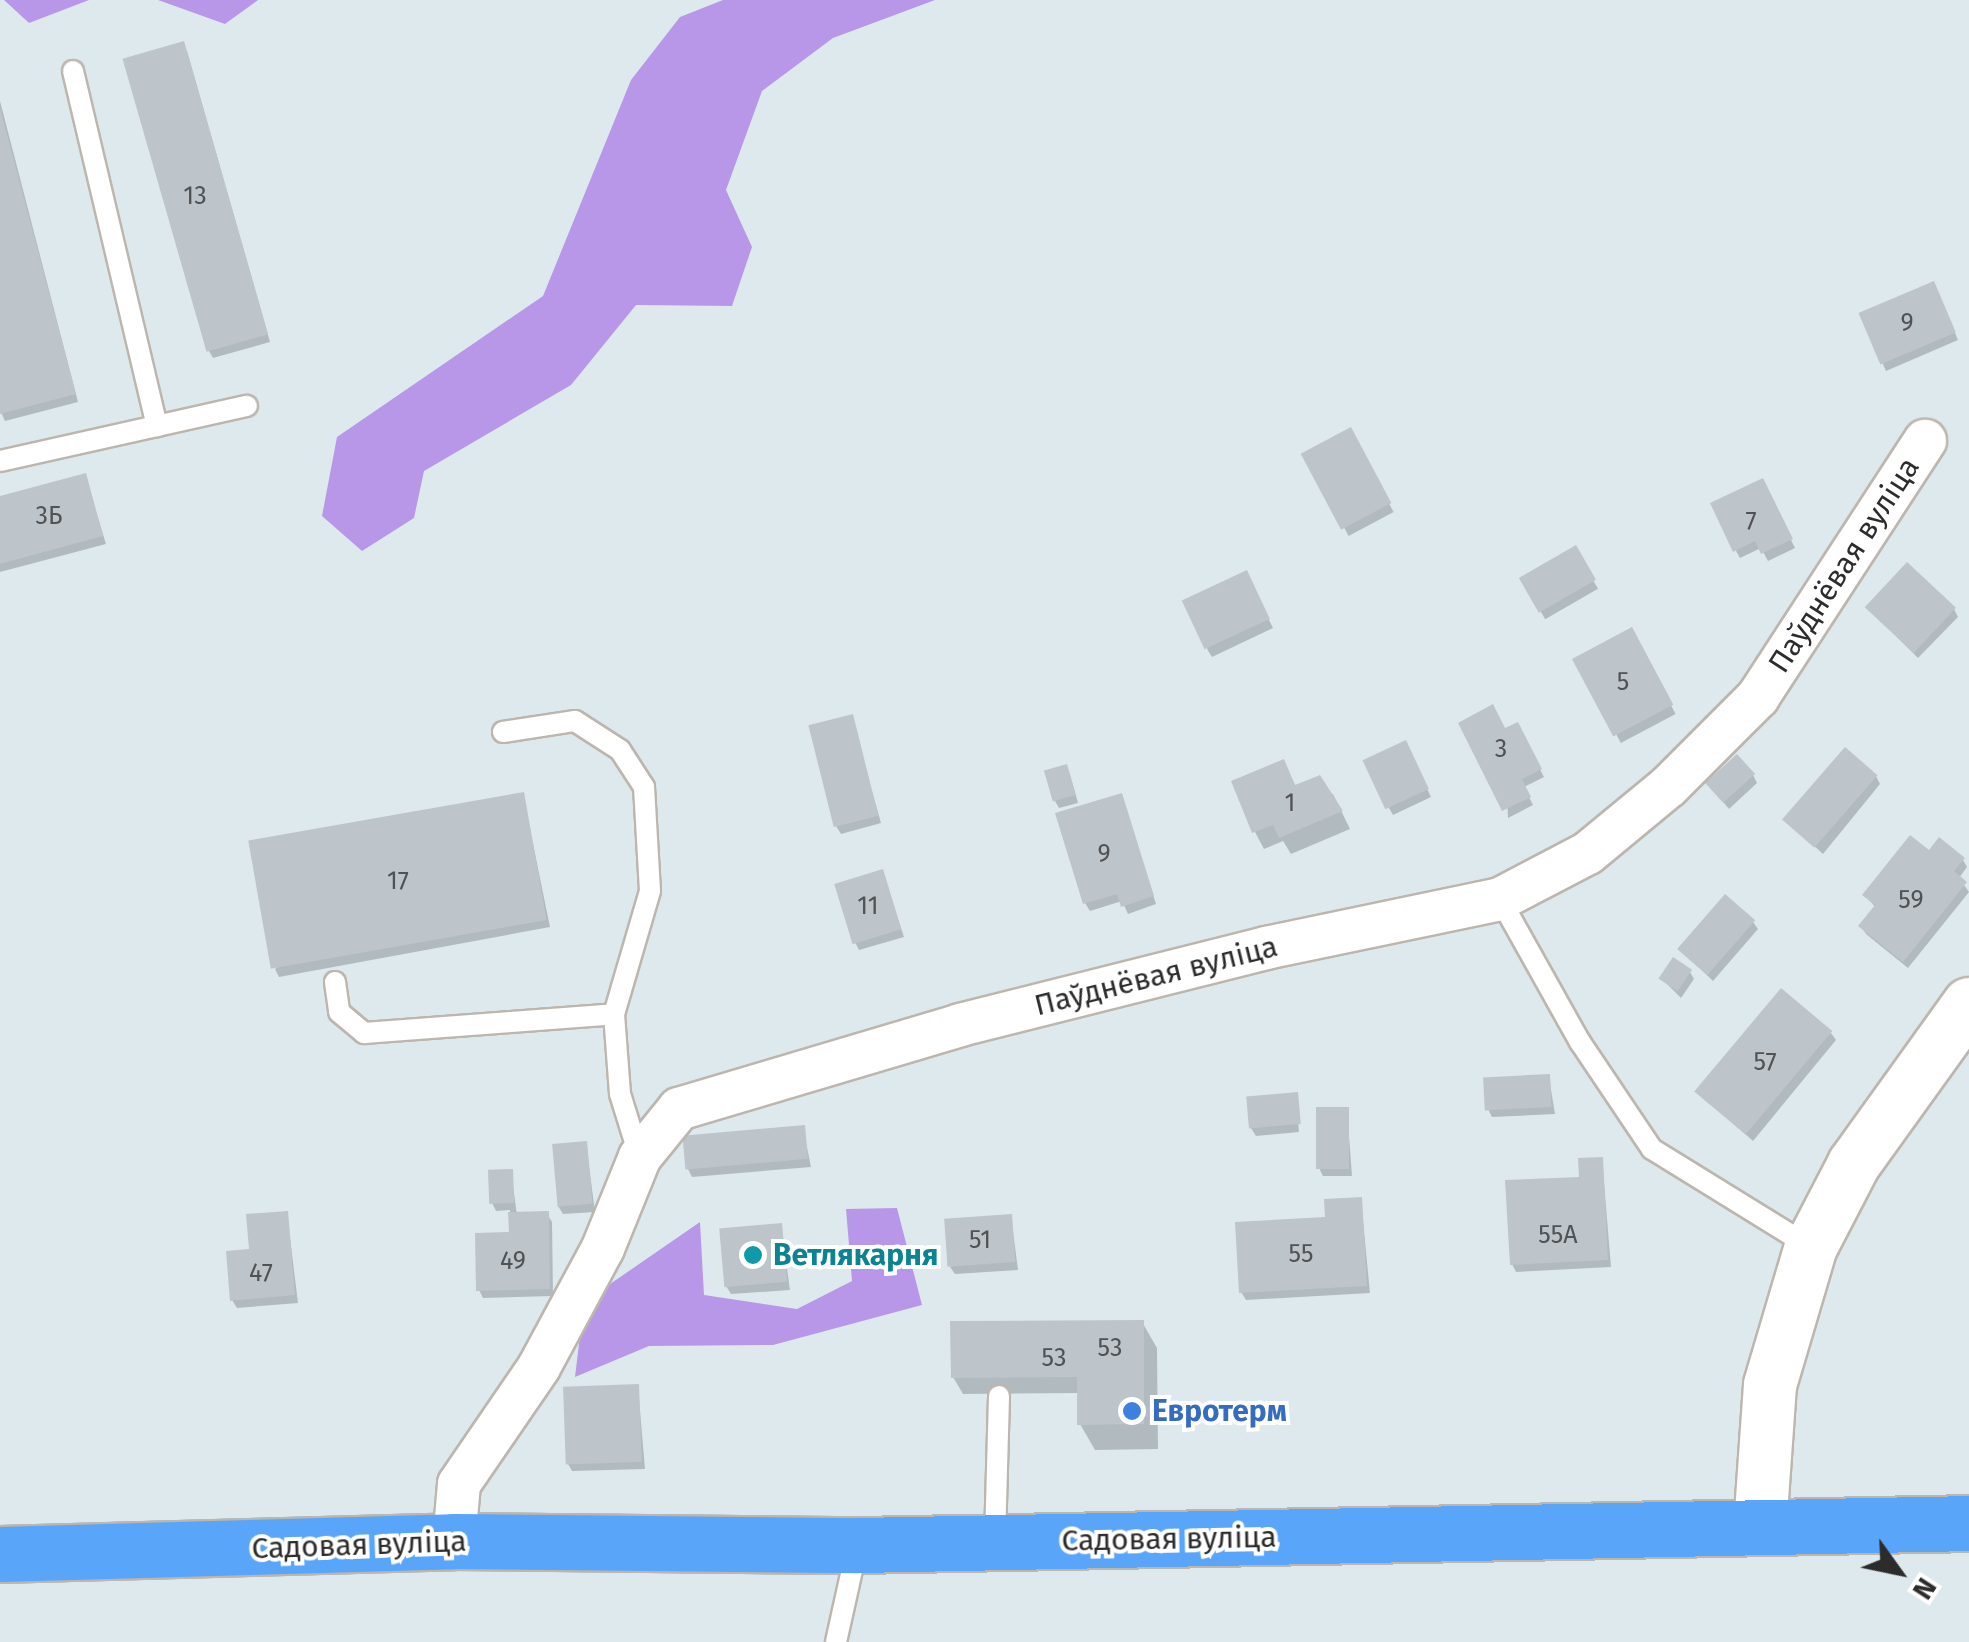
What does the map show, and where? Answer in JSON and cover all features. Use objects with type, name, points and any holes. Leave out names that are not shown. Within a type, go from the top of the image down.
[{"type":"main road","name":"Садовая вуліца","points":[[0,1554],[454,1541],[858,1545],[1969,1523]]},
{"type":"street","name":"Паўднёвая вуліца","points":[[454,1541],[459,1484],[538,1367],[603,1248],[640,1157],[679,1109],[1018,1010],[1500,899],[1588,853],[1669,786],[1758,697],[1925,440]]},
{"type":"street","points":[[1760,1528],[1770,1385],[1811,1247],[1854,1164],[1969,1004]]},
{"type":"lane","points":[[73,71],[157,426]]},
{"type":"lane","points":[[0,461],[247,406]]},
{"type":"lane","points":[[503,732],[575,721],[620,750],[644,786],[650,891],[614,1014],[620,1094],[640,1157]]},
{"type":"lane","points":[[1500,899],[1580,1042],[1652,1149],[1811,1247]]},
{"type":"lane","points":[[335,982],[338,1012],[364,1034],[614,1014]]},
{"type":"lane","points":[[995,1542],[999,1396]]},
{"type":"lane","points":[[836,1642],[858,1545]]},
{"type":"shaded area","points":[[4,0],[89,0],[29,23]]},
{"type":"shaded area","points":[[158,0],[258,0],[225,24]]},
{"type":"shaded area","points":[[723,0],[935,0],[833,38],[762,91],[726,190],[752,247],[732,306],[636,305],[571,385],[424,471],[414,518],[362,551],[322,516],[337,437],[543,296],[631,80],[680,17]]},
{"type":"shaded area","points":[[897,1208],[922,1305],[773,1345],[649,1346],[575,1377],[584,1302],[700,1222],[704,1295],[797,1309],[852,1281],[846,1209]]},
{"type":"building","points":[[184,41],[268,334],[207,352],[122,59]]},
{"type":"building","points":[[0,108],[76,394],[0,414]]},
{"type":"building","points":[[1934,281],[1956,333],[1880,365],[1859,313]]},
{"type":"building","points":[[1351,427],[1391,503],[1341,530],[1301,454]]},
{"type":"building","points":[[86,473],[103,536],[0,564],[0,496]]},
{"type":"building","points":[[1763,478],[1793,539],[1761,554],[1755,541],[1733,552],[1710,503]]},
{"type":"building","points":[[1576,545],[1596,580],[1539,613],[1519,578]]},
{"type":"building","points":[[1907,562],[1956,608],[1914,653],[1865,607]]},
{"type":"building","points":[[1247,570],[1270,619],[1205,649],[1182,600]]},
{"type":"building","points":[[1632,627],[1673,705],[1613,737],[1572,659]]},
{"type":"building","points":[[1493,704],[1505,728],[1518,722],[1542,769],[1522,779],[1531,797],[1502,811],[1458,723]]},
{"type":"building","points":[[853,714],[878,816],[834,827],[808,725]]},
{"type":"building","points":[[1406,740],[1429,789],[1385,809],[1362,760]]},
{"type":"building","points":[[1845,747],[1877,775],[1814,848],[1782,819]]},
{"type":"building","points":[[1737,754],[1755,774],[1723,803],[1705,783]]},
{"type":"building","points":[[1284,759],[1295,785],[1320,775],[1343,811],[1279,838],[1273,825],[1252,833],[1231,781]]},
{"type":"building","points":[[1067,764],[1076,795],[1053,801],[1044,771]]},
{"type":"building","points":[[524,792],[547,920],[271,969],[248,841]]},
{"type":"building","points":[[1122,793],[1154,896],[1121,907],[1117,894],[1083,904],[1055,813]]},
{"type":"building","points":[[1910,835],[1929,850],[1939,837],[1965,858],[1954,871],[1967,882],[1903,962],[1858,926],[1875,905],[1862,895]]},
{"type":"building","points":[[883,869],[901,929],[853,944],[834,884]]},
{"type":"building","points":[[1725,894],[1755,920],[1707,975],[1677,949]]},
{"type":"building","points":[[1673,957],[1692,970],[1678,991],[1658,979]]},
{"type":"building","points":[[1781,988],[1832,1031],[1746,1134],[1694,1091]]},
{"type":"building","points":[[1550,1074],[1552,1107],[1485,1110],[1483,1078]]},
{"type":"building","points":[[1298,1092],[1301,1124],[1249,1128],[1246,1097]]},
{"type":"building","points":[[1316,1107],[1349,1107],[1349,1169],[1316,1169]]},
{"type":"building","points":[[805,1125],[808,1159],[685,1170],[682,1136]]},
{"type":"building","points":[[587,1141],[592,1204],[558,1207],[552,1144]]},
{"type":"building","points":[[1603,1157],[1608,1260],[1510,1265],[1505,1180],[1579,1177],[1578,1158]]},
{"type":"building","points":[[513,1169],[514,1203],[489,1204],[488,1170]]},
{"type":"building","points":[[1362,1197],[1367,1286],[1239,1293],[1235,1222],[1325,1217],[1324,1199]]},
{"type":"building","points":[[288,1211],[295,1295],[230,1301],[226,1251],[249,1249],[246,1214]]},
{"type":"building","points":[[549,1211],[550,1289],[476,1291],[475,1233],[509,1232],[508,1212]]},
{"type":"building","points":[[1012,1214],[1015,1262],[948,1267],[944,1219]]},
{"type":"building","name":"Ветлякарня","points":[[782,1223],[787,1282],[724,1287],[719,1228]]},
{"type":"building","points":[[1144,1320],[1144,1424],[1077,1425],[1077,1377],[951,1378],[950,1321]]},
{"type":"building","points":[[639,1384],[642,1462],[566,1465],[563,1387]]},
{"type":"place","name":"Ветлякарня","points":[[753,1255]]},
{"type":"place","name":"Евротерм","points":[[1132,1411]]}]
